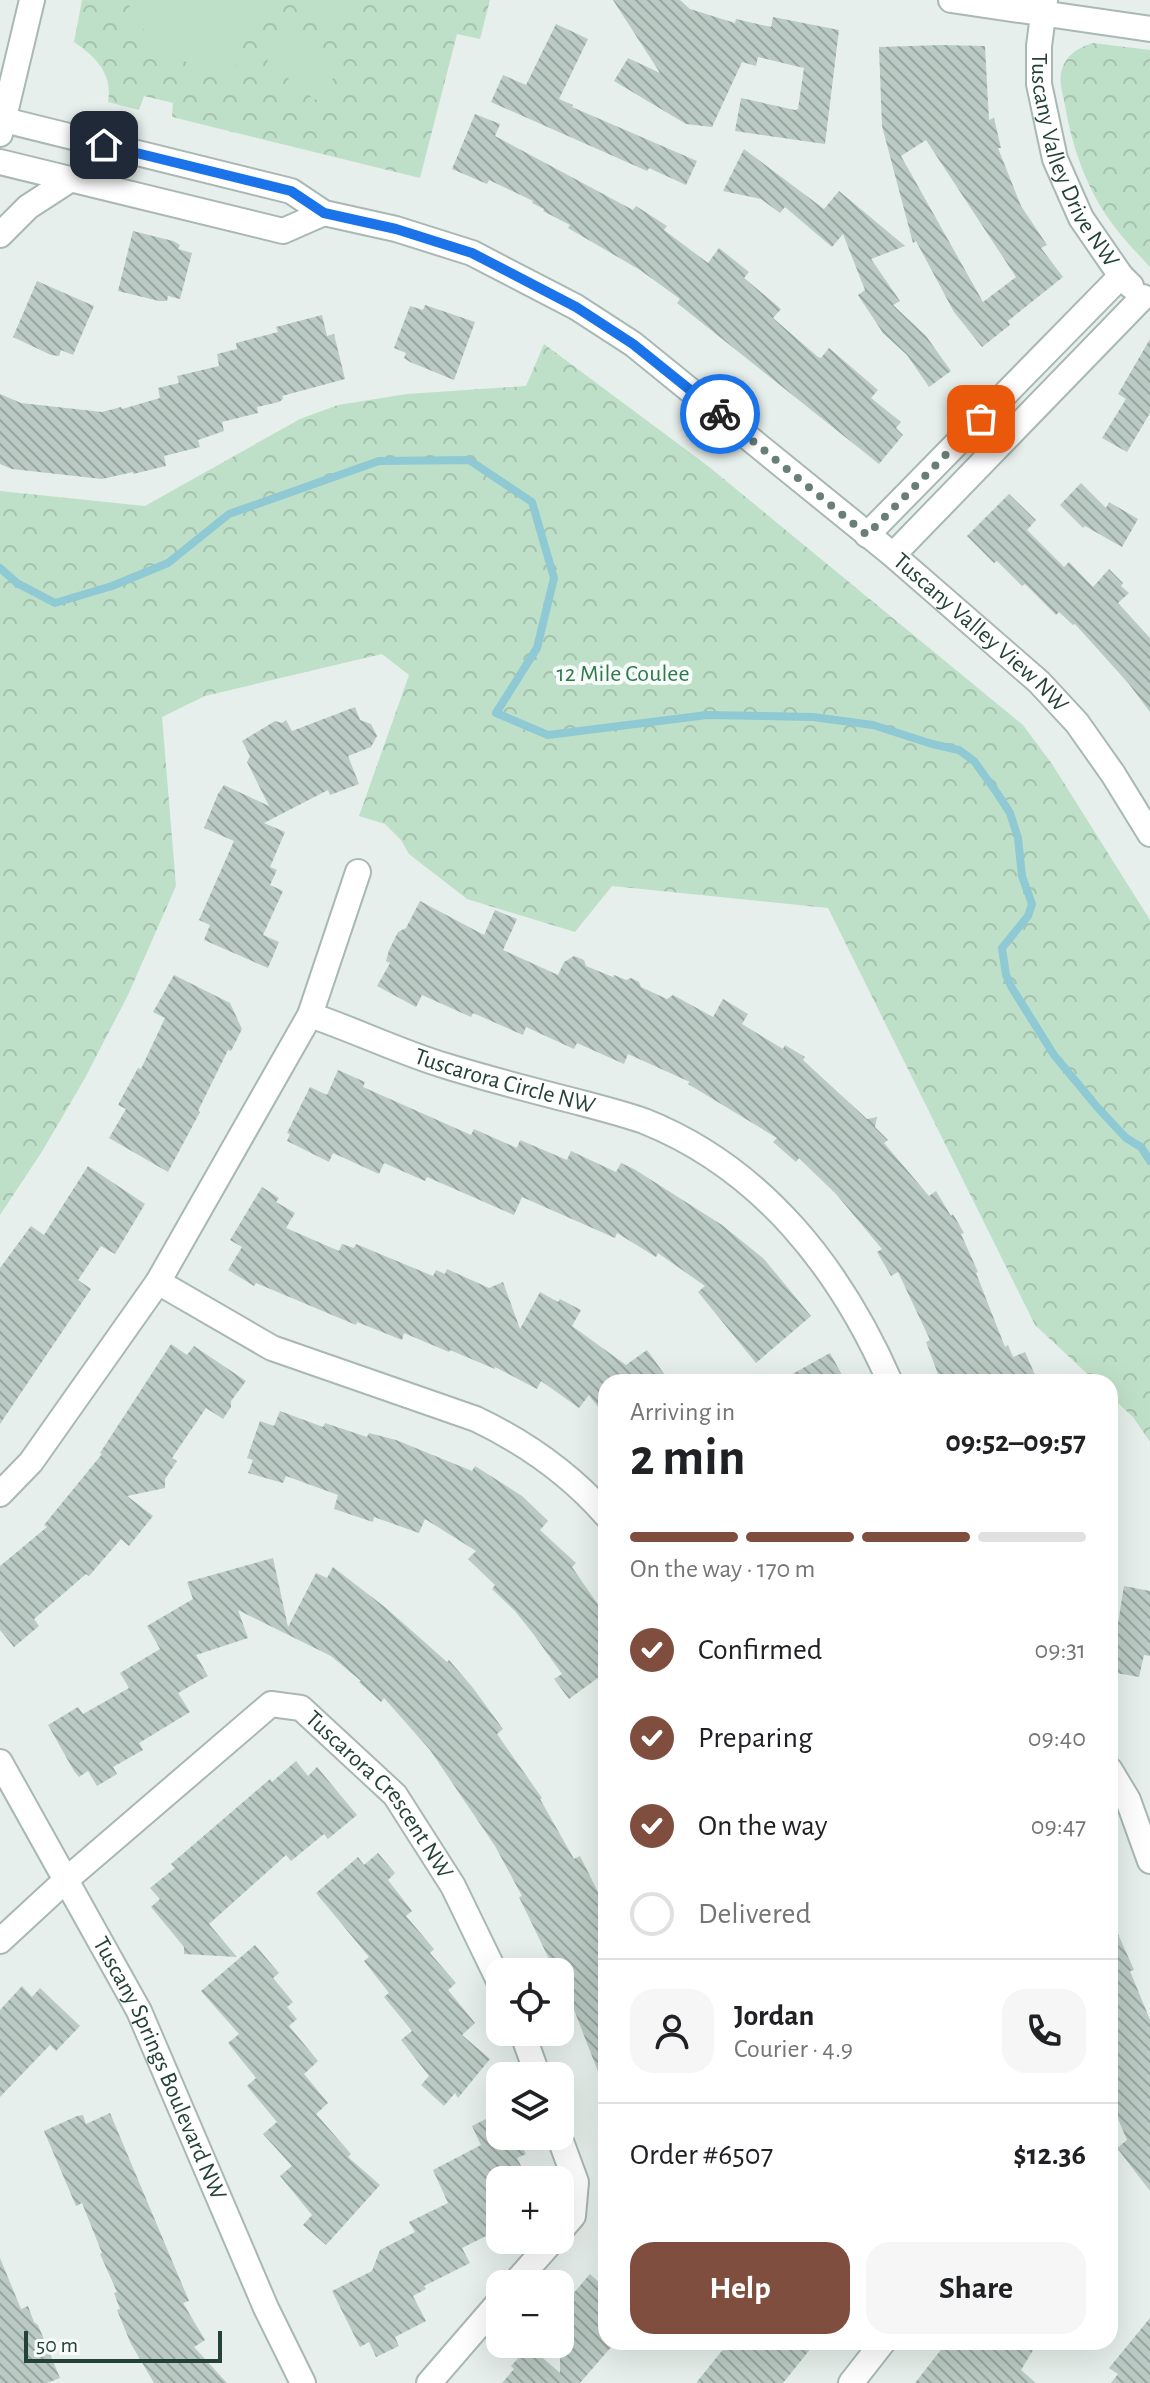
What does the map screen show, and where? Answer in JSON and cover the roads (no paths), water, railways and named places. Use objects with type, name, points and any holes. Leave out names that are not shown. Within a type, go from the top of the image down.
[{"type":"street","points":[[2,125],[32,0]]},
{"type":"street","points":[[951,0],[1044,7],[1150,29]]},
{"type":"street","name":"Tuscany Valley Drive NW","points":[[1044,7],[1039,84],[1055,159],[1081,218],[1121,276],[1146,300]]},
{"type":"street","name":"Tuscany Valley View NW","points":[[2,125],[291,191],[324,213],[396,229],[472,253],[576,307],[633,344],[893,555],[1039,682],[1077,723],[1150,834]]},
{"type":"street","points":[[0,162],[283,231],[324,213]]},
{"type":"street","points":[[0,235],[28,207],[68,181]]},
{"type":"street","points":[[867,535],[1121,276]]},
{"type":"street","points":[[893,555],[1146,300]]},
{"type":"street","points":[[0,1494],[31,1462],[158,1282],[310,1015],[358,872]]},
{"type":"street","name":"Tuscarora Circle NW","points":[[310,1015],[442,1065],[643,1121],[709,1154],[767,1198],[812,1246],[831,1273],[886,1374]]},
{"type":"street","points":[[158,1282],[272,1348],[476,1419],[507,1434],[564,1473],[598,1507]]},
{"type":"street","name":"Tuscarora Crescent NW","points":[[0,1941],[66,1880],[271,1704],[301,1708],[395,1795],[453,1886],[488,1958]]},
{"type":"street","name":"Tuscany Springs Boulevard NW","points":[[0,1762],[139,2011],[266,2308],[303,2383]]},
{"type":"street","points":[[1118,1783],[1128,1800],[1150,1861]]},
{"type":"street","points":[[574,2177],[574,2205]]},
{"type":"street","points":[[526,2270],[541,2254]]},
{"type":"street","points":[[429,2383],[486,2317]]},
{"type":"street","points":[[851,2383],[877,2350]]},
{"type":"waterway","points":[[0,568],[17,583],[55,603],[112,586],[168,563],[229,514],[379,461],[469,460],[532,502],[554,578],[537,648],[496,713],[548,735],[707,715],[813,717],[873,725],[959,750],[974,761],[997,793],[1010,813],[1018,838],[1022,876],[1032,904],[1028,916],[1002,948],[1006,975],[1012,988],[1054,1055],[1098,1108],[1126,1138],[1141,1147],[1150,1161]]},
{"type":"park label","name":"12 Mile Coulee","points":[[623,674]]}]
